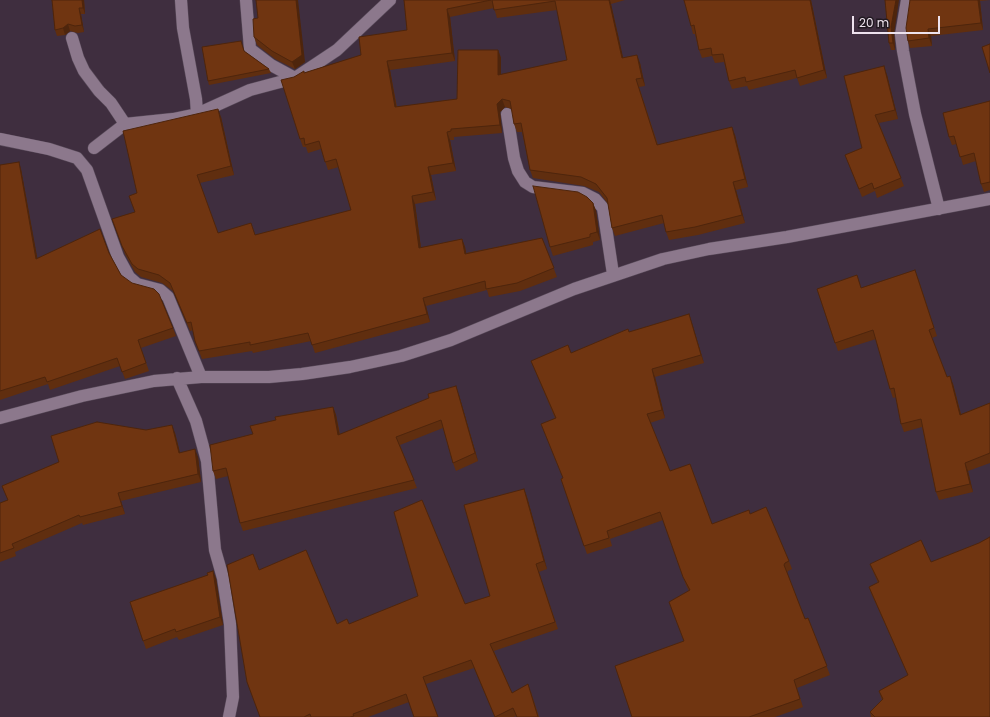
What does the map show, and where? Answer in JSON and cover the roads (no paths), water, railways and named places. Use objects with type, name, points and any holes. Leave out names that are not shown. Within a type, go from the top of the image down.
[{"type":"street","points":[[181,0],[184,35],[196,99],[197,114]]},
{"type":"street","points":[[246,0],[250,49],[271,65],[295,78]]},
{"type":"street","points":[[94,148],[125,124],[173,119],[197,114],[250,90],[295,78],[337,50],[390,0]]},
{"type":"street","points":[[907,0],[901,35],[903,50],[915,114],[938,208]]},
{"type":"street","points":[[72,38],[84,71],[99,92],[111,102],[125,124]]},
{"type":"street","points":[[508,114],[514,158],[518,171],[525,182],[533,188],[583,193],[595,199],[603,208],[613,274]]},
{"type":"street","points":[[0,139],[49,149],[78,158],[88,170],[118,257],[129,277],[137,284],[160,290],[168,297],[201,376]]},
{"type":"street","points":[[0,418],[82,396],[154,381],[201,376],[269,377],[302,374],[350,367],[401,356],[451,340],[613,274],[663,259],[709,249],[787,237],[990,199]]},
{"type":"street","points":[[177,378],[196,421],[207,461],[215,550],[223,578],[230,624],[232,697],[229,717]]}]
